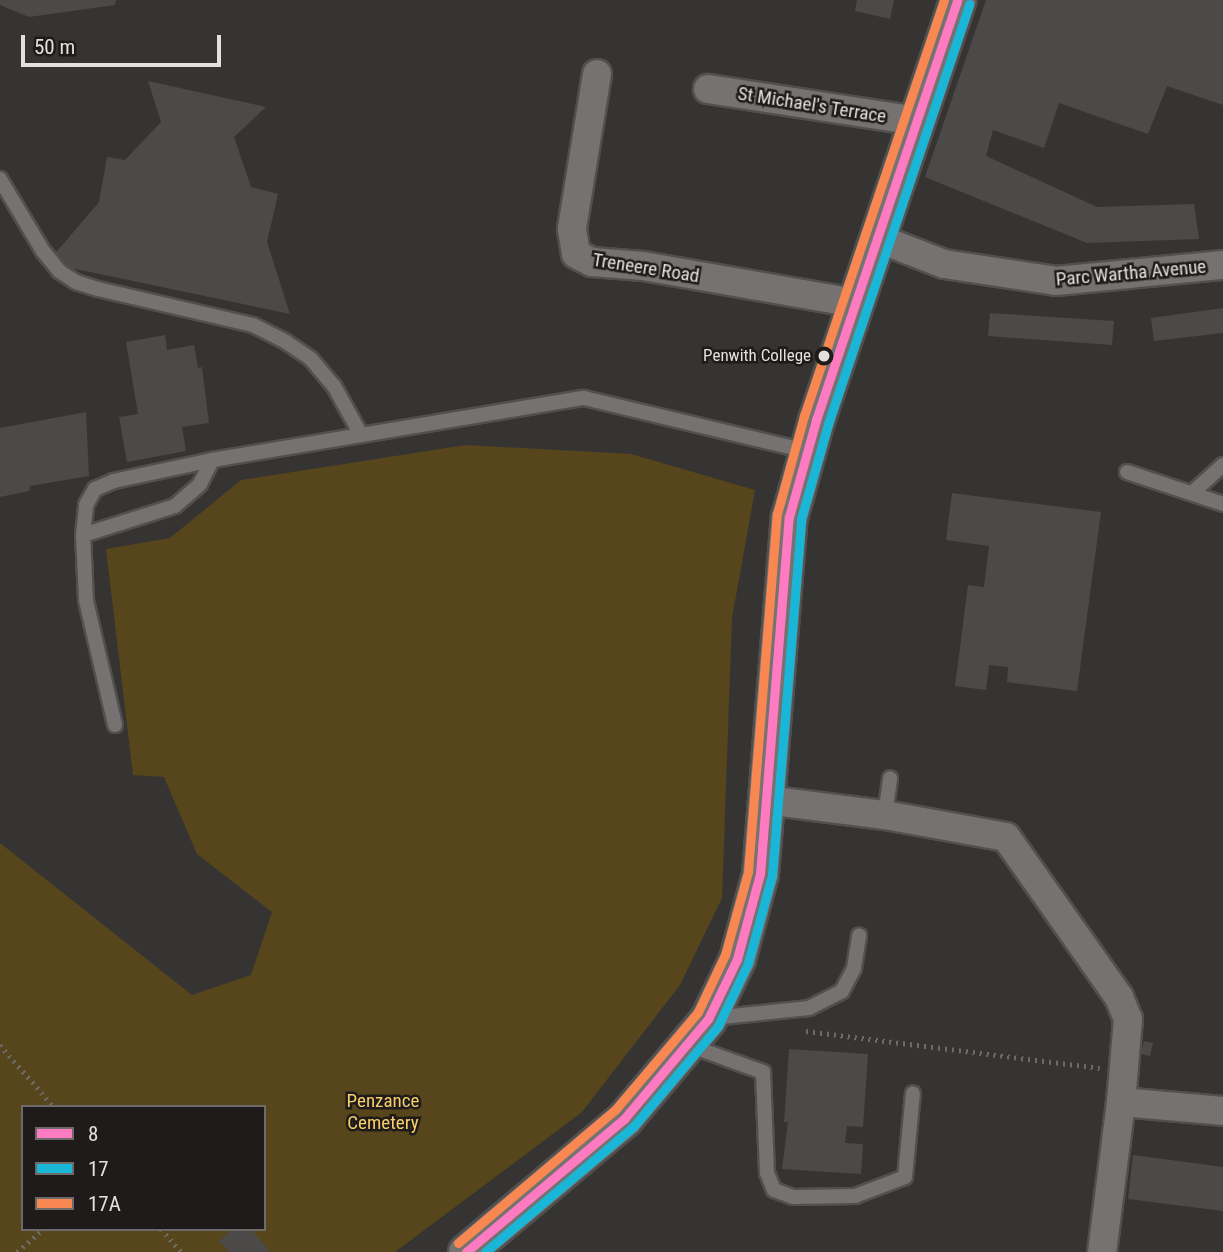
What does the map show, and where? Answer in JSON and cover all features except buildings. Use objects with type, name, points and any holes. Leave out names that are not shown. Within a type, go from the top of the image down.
[{"type":"street","points":[[466,1252],[624,1119],[697,1032],[737,959],[760,874],[789,517],[807,451],[855,303],[957,0]]},
{"type":"street","name":"Treneere Road","points":[[597,74],[572,229],[576,254],[592,262],[643,266],[855,303]]},
{"type":"street","name":"St Michael's Terrace","points":[[708,89],[916,121]]},
{"type":"street","name":"Parc Wartha Avenue","points":[[877,239],[944,264],[1056,281],[1223,265]]},
{"type":"street","points":[[766,800],[885,815],[1006,837],[1119,997],[1128,1019],[1121,1102],[1102,1252]]},
{"type":"street","points":[[1121,1102],[1223,1111]]},
{"type":"lane","points":[[0,179],[43,251],[59,271],[76,282],[98,289],[253,325],[286,342],[311,359],[334,386],[361,435]]},
{"type":"lane","points":[[115,725],[86,600],[83,535],[86,505],[94,489],[114,481],[212,460],[584,398],[807,451]]},
{"type":"lane","points":[[83,535],[175,506],[200,484],[212,460]]},
{"type":"lane","points":[[1192,493],[1223,465]]},
{"type":"lane","points":[[1127,472],[1223,504]]},
{"type":"lane","points":[[885,815],[890,778]]},
{"type":"lane","points":[[697,1032],[809,1008],[842,991],[854,968],[859,935]]},
{"type":"lane","points":[[697,1032],[763,1072],[767,1173],[774,1189],[793,1197],[855,1196],[905,1177],[913,1093]]},
{"type":"path","points":[[799,1030],[1124,1071]]},
{"type":"path","points":[[0,1045],[52,1105]]},
{"type":"path","points":[[17,1252],[41,1231]]},
{"type":"path","points":[[163,1231],[181,1252]]},
{"type":"green space","name":"Penzance Cemetery","points":[[466,445],[631,454],[755,490],[732,618],[722,898],[680,985],[582,1112],[395,1252],[0,1252],[0,843],[192,995],[251,975],[272,912],[197,854],[164,777],[133,775],[106,549],[170,538],[241,480]]},
{"type":"transit line","name":"17A","points":[[458,1243],[615,1110],[698,1012],[725,955],[748,872],[777,514],[804,416],[944,0]]},
{"type":"transit line","name":"8","points":[[466,1252],[624,1119],[708,1019],[737,959],[760,874],[789,517],[816,420],[957,0]]},
{"type":"transit line","name":"17","points":[[485,1252],[633,1127],[718,1026],[748,963],[772,875],[801,519],[828,424],[969,4]]},
{"type":"place","name":"Penwith College","points":[[824,356]]}]
